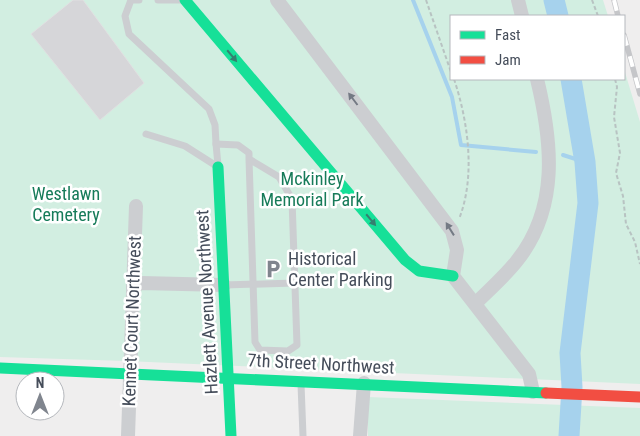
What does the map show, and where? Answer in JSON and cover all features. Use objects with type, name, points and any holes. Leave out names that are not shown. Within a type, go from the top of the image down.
[{"type":"street","points":[[185,0],[405,260],[419,272],[453,276],[476,303],[529,374],[538,393]]},
{"type":"street","points":[[277,0],[452,231],[457,250],[453,276]]},
{"type":"street","points":[[518,0],[522,15]]},
{"type":"street","points":[[476,303],[503,276],[528,245],[540,221],[550,178],[550,153],[544,108],[537,80]]},
{"type":"street","name":"Hazlett Avenue Northwest","points":[[218,167],[231,436]]},
{"type":"street","name":"Kennet Court Northwest","points":[[128,436],[136,206]]},
{"type":"street","points":[[132,287],[141,283],[224,285]]},
{"type":"street","name":"7th Street Northwest","points":[[0,368],[640,396]]},
{"type":"street","points":[[360,436],[364,383]]},
{"type":"lane","points":[[139,0],[131,0],[125,16],[129,34],[209,109],[215,125],[218,167]]},
{"type":"lane","points":[[158,0],[185,0]]},
{"type":"lane","points":[[146,134],[185,146],[218,167]]},
{"type":"lane","points":[[216,144],[238,145],[248,153],[255,342],[260,350],[288,351],[297,344],[292,199],[279,177],[249,159]]},
{"type":"lane","points":[[224,285],[294,283]]},
{"type":"lane","points":[[300,381],[303,436]]},
{"type":"path","points":[[426,0],[450,69]]},
{"type":"path","points":[[592,0],[598,15]]},
{"type":"path","points":[[452,231],[459,220],[464,202],[468,151],[459,94],[454,80]]},
{"type":"path","points":[[615,80],[617,87],[614,117],[620,153],[616,174],[623,196],[626,224],[634,242],[640,264]]},
{"type":"green space","name":"Mckinley Memorial Park","points":[[0,0],[603,0],[608,15],[450,15],[450,80],[625,80],[625,72],[640,122],[640,384],[0,357]]},
{"type":"green space","points":[[368,397],[640,408],[640,436],[368,436]]},
{"type":"building","points":[[73,0],[83,0],[144,83],[100,120],[31,34]]},
{"type":"waterway","points":[[413,0],[452,97],[461,145],[536,152]]},
{"type":"waterway","points":[[554,0],[558,15]]},
{"type":"waterway","points":[[569,436],[572,387],[570,353],[588,203],[585,162],[571,80]]},
{"type":"waterway","points":[[563,155],[585,162]]},
{"type":"railway","points":[[614,0],[618,15]]},
{"type":"railway","points":[[625,39],[640,94]]},
{"type":"traffic: fast","points":[[185,0],[405,260],[419,271],[453,276]]},
{"type":"traffic: fast","points":[[218,167],[231,436]]},
{"type":"traffic: fast","points":[[0,368],[546,393]]},
{"type":"traffic: jam","points":[[546,393],[640,397]]},
{"type":"place","name":"Historical Center Parking","points":[[273,269]]},
{"type":"park label","name":"Westlawn Cemetery","points":[[66,204]]}]
